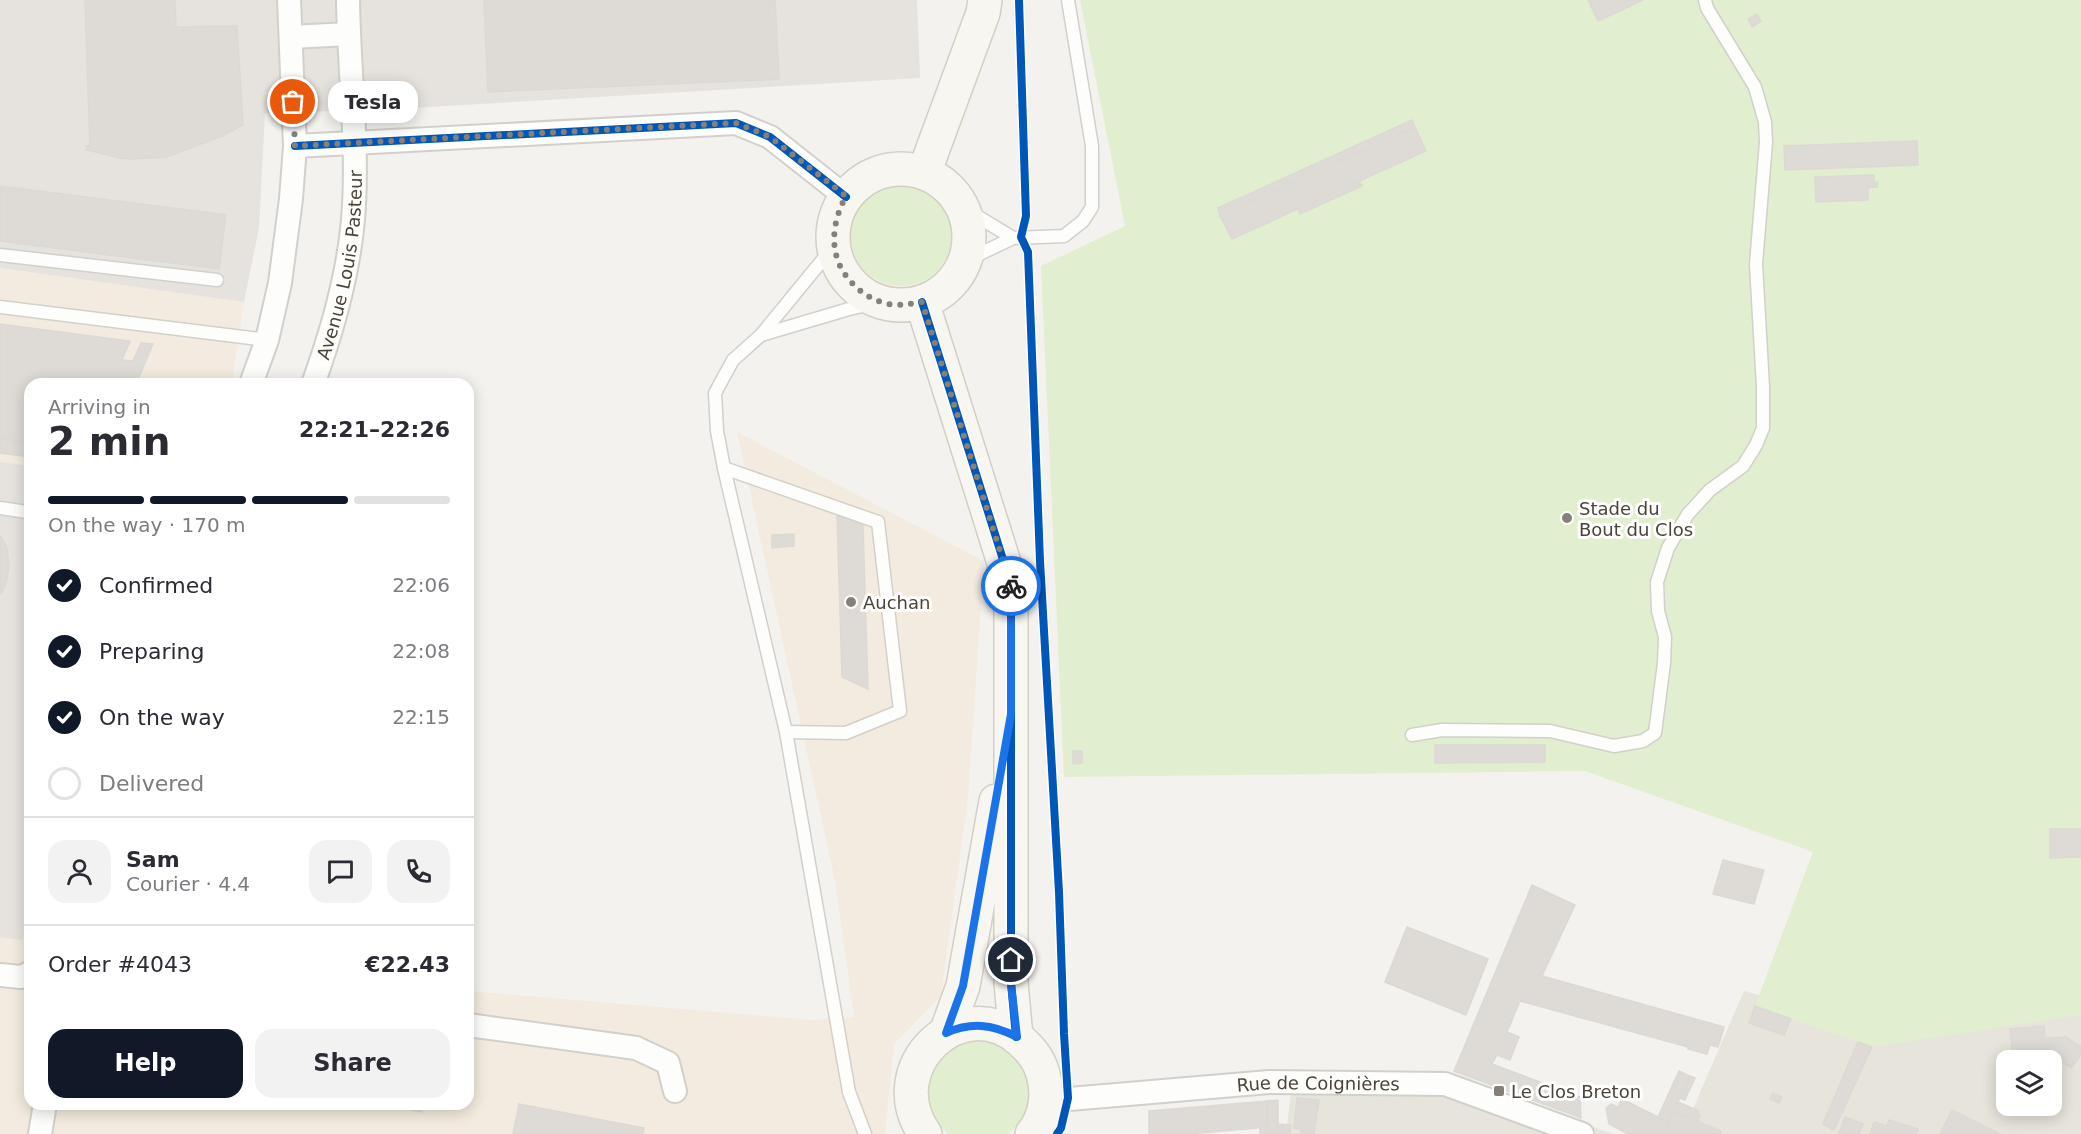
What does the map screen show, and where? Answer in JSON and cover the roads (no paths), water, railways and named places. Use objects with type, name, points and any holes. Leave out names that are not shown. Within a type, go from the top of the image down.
[{"type":"street","points":[[253,378],[267,340],[280,283],[291,200],[295,146],[289,0]]},
{"type":"street","name":"Avenue Louis Pasteur","points":[[315,378],[329,340],[343,283],[353,220],[354,142],[348,0]]},
{"type":"street","points":[[924,173],[983,13],[985,0]]},
{"type":"street","points":[[291,37],[349,34]]},
{"type":"street","points":[[295,146],[736,123],[770,137],[846,196]]},
{"type":"street","points":[[903,169],[924,173],[939,181],[962,207],[968,224],[969,242],[965,261],[955,279],[940,293],[922,302],[901,305],[880,302],[862,293],[847,278],[838,263],[834,246],[836,220],[846,196],[862,182],[882,172],[903,169]]},
{"type":"street","points":[[922,302],[1011,585],[1011,983],[1017,1037]]},
{"type":"street","points":[[946,1033],[963,986],[1011,714]]},
{"type":"street","points":[[0,975],[24,976]]},
{"type":"street","points":[[925,1134],[917,1123],[911,1103],[911,1082],[917,1063],[929,1046],[946,1033],[960,1027],[975,1025],[1004,1030],[1017,1037],[1030,1049],[1040,1065],[1045,1082],[1046,1101],[1043,1115],[1032,1134]]},
{"type":"street","points":[[474,1026],[636,1048],[668,1063],[675,1091]]},
{"type":"street","name":"Rue de Coignières","points":[[1046,1101],[1269,1082],[1445,1084],[1552,1129],[1582,1134]]},
{"type":"street","points":[[40,1134],[44,1110]]},
{"type":"lane","points":[[965,261],[1013,238],[1064,236],[1083,221],[1092,207],[1092,146],[1068,0]]},
{"type":"lane","points":[[1412,735],[1442,730],[1550,730],[1614,746],[1642,741],[1655,733],[1665,637],[1658,610],[1657,582],[1668,548],[1688,514],[1702,498],[1743,466],[1756,445],[1762,428],[1764,387],[1756,264],[1766,142],[1765,122],[1755,87],[1707,8],[1705,0]]},
{"type":"lane","points":[[962,207],[1013,238]]},
{"type":"lane","points":[[834,246],[760,334],[733,360],[715,393],[717,431],[724,468],[786,732],[849,1092],[865,1134]]},
{"type":"lane","points":[[0,255],[217,280]]},
{"type":"lane","points":[[760,334],[880,302]]},
{"type":"lane","points":[[0,307],[267,340]]},
{"type":"lane","points":[[724,468],[878,522],[900,711],[846,733],[786,732]]},
{"type":"lane","points":[[0,508],[24,512]]},
{"type":"place","name":"Tesla","points":[[293,102]]},
{"type":"place","name":"Stade du Bout du Clos","points":[[1567,518]]},
{"type":"place","name":"Auchan","points":[[851,602]]},
{"type":"place","name":"Le Clos Breton","points":[[1499,1091]]}]
